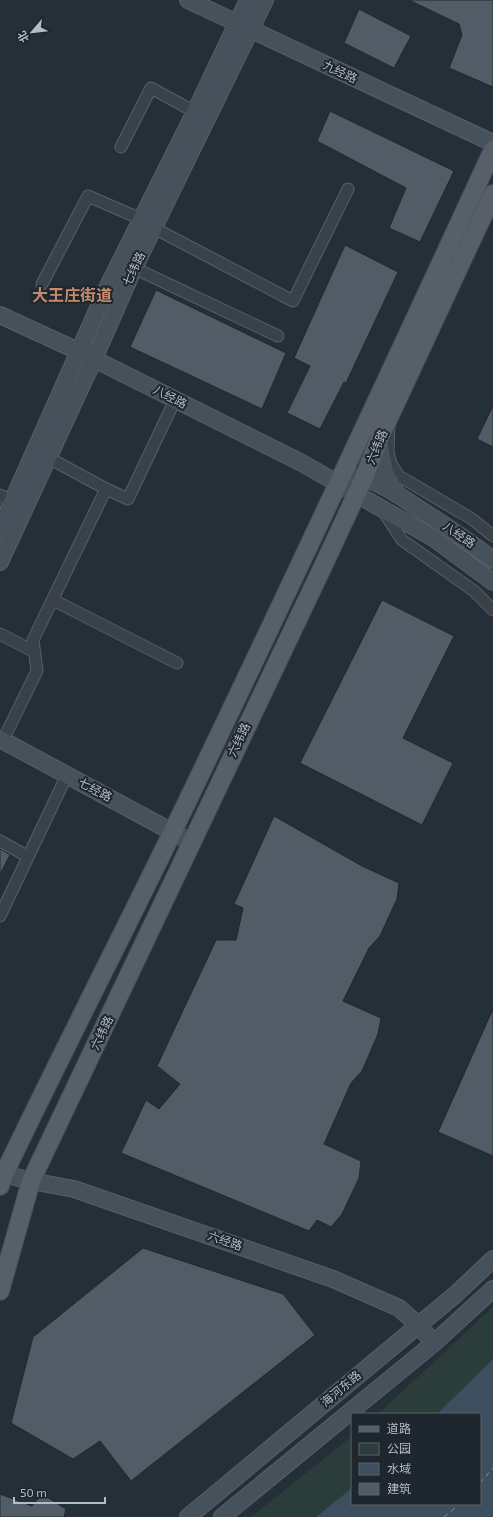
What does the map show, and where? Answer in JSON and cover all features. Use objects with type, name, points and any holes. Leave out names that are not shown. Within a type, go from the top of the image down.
[{"type":"main road","name":"六纬路","points":[[1,1178],[172,832],[493,150]]},
{"type":"main road","name":"六纬路","points":[[0,1291],[31,1181],[360,486],[379,439],[493,194]]},
{"type":"main road","points":[[1,1178],[14,1195],[18,1224]]},
{"type":"street","name":"九经路","points":[[188,0],[251,31],[493,143]]},
{"type":"street","name":"七纬路","points":[[0,529],[7,498],[248,0]]},
{"type":"street","name":"七纬路","points":[[0,562],[49,458],[134,268],[266,0]]},
{"type":"street","points":[[121,147],[151,88],[195,112]]},
{"type":"street","points":[[154,228],[293,300],[348,189]]},
{"type":"street","points":[[42,284],[88,196],[141,219]]},
{"type":"street","points":[[134,268],[278,336]]},
{"type":"street","name":"八经路","points":[[0,315],[78,351],[338,482]]},
{"type":"street","points":[[49,458],[106,489],[128,499],[175,400]]},
{"type":"street","points":[[390,416],[388,452],[395,472],[472,519],[493,536]]},
{"type":"street","points":[[379,439],[385,473],[397,494]]},
{"type":"street","points":[[338,482],[353,477],[360,486]]},
{"type":"street","name":"八经路","points":[[360,486],[397,494],[462,536],[493,560]]},
{"type":"street","name":"八经路","points":[[360,486],[380,507],[435,539],[490,580]]},
{"type":"street","points":[[2,740],[37,671],[34,640],[106,489]]},
{"type":"street","points":[[380,507],[402,540],[474,591],[493,610]]},
{"type":"street","points":[[53,600],[177,664]]},
{"type":"street","points":[[0,634],[35,652]]},
{"type":"street","name":"七经路","points":[[2,740],[191,842]]},
{"type":"street","points":[[0,916],[27,856],[67,775]]},
{"type":"street","points":[[0,841],[27,856]]},
{"type":"street","name":"六经路","points":[[1,1178],[31,1181],[74,1189],[333,1278],[399,1308],[418,1325],[434,1343]]},
{"type":"street","name":"海河东路","points":[[188,1517],[456,1294],[493,1259]]},
{"type":"street","name":"海河东路","points":[[222,1517],[434,1343],[493,1289]]},
{"type":"green space","points":[[493,1307],[493,1517],[251,1517],[351,1437],[351,1505],[481,1505],[481,1413],[379,1413]]},
{"type":"water","points":[[493,1359],[493,1517],[316,1517],[351,1489],[351,1505],[481,1505],[481,1413],[438,1413]]},
{"type":"building","points":[[409,0],[493,0],[493,87],[449,68],[462,35],[459,24]]},
{"type":"building","points":[[359,9],[411,36],[394,68],[344,43]]},
{"type":"building","points":[[330,111],[454,171],[420,242],[389,228],[406,188],[317,141]]},
{"type":"building","points":[[345,245],[398,272],[346,383],[344,382],[320,429],[287,413],[310,366],[294,358]]},
{"type":"building","points":[[156,290],[286,353],[262,409],[130,347]]},
{"type":"building","points":[[493,406],[493,447],[477,439]]},
{"type":"building","points":[[382,600],[454,636],[403,738],[453,763],[422,825],[300,763]]},
{"type":"building","points":[[274,816],[362,866],[399,883],[397,899],[380,936],[369,948],[343,1001],[381,1018],[378,1034],[362,1071],[351,1083],[324,1144],[361,1161],[359,1178],[342,1214],[331,1227],[317,1220],[309,1231],[121,1153],[146,1100],[159,1109],[180,1084],[157,1066],[216,940],[236,940],[243,908],[234,904]]},
{"type":"building","points":[[0,849],[10,855],[0,874]]},
{"type":"building","points":[[493,1009],[493,1156],[438,1132]]},
{"type":"building","points":[[143,1248],[283,1294],[315,1335],[131,1481],[100,1441],[73,1459],[11,1423],[33,1337]]},
{"type":"building","points":[[0,1494],[32,1506],[42,1494],[66,1509],[64,1517],[0,1517]]},
{"type":"ferry route","points":[[481,1482],[493,1468]]},
{"type":"ferry route","points":[[444,1517],[459,1505]]},
{"type":"district","name":"大王庄街道","points":[[72,295]]}]
